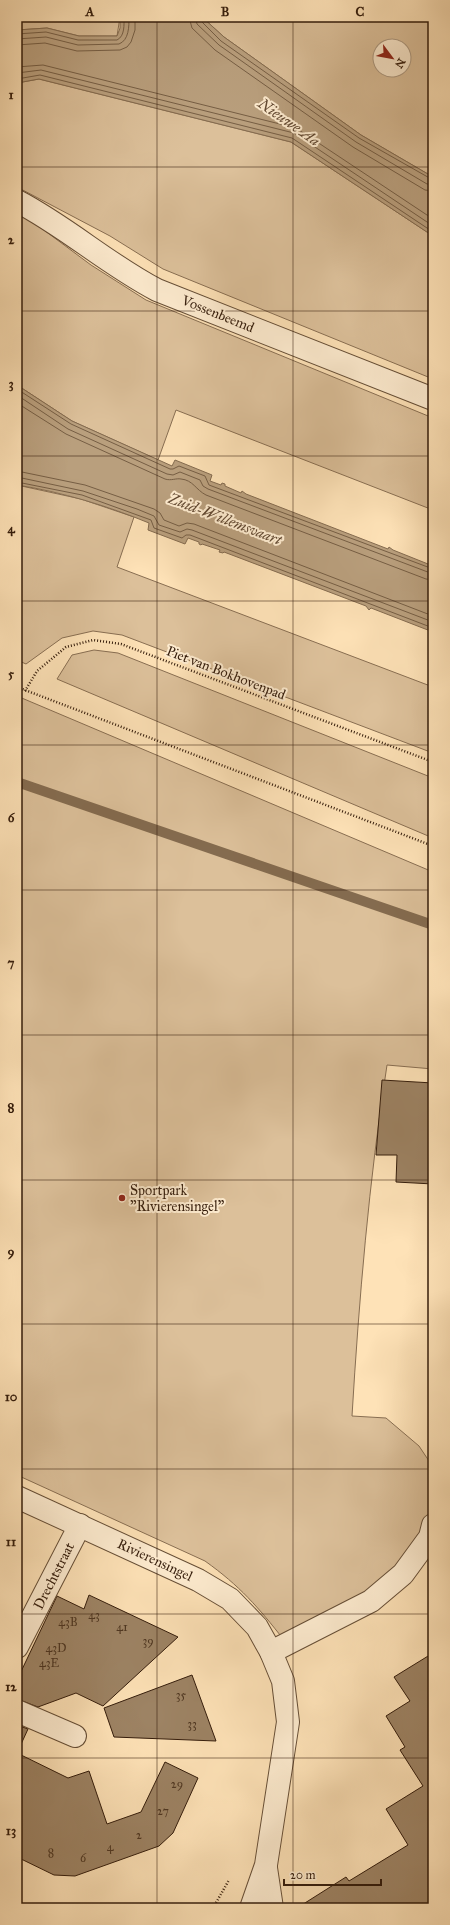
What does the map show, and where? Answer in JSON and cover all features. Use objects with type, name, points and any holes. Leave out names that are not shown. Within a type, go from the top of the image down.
[{"type":"street","name":"Vossenbeemd","points":[[17,201],[44,215],[128,275],[157,290],[433,399]]},
{"type":"street","name":"Rivierensingel","points":[[17,1496],[198,1580],[230,1599],[257,1627],[272,1652],[283,1681],[288,1722],[266,1865],[251,1908]]},
{"type":"street","name":"Drechtstraat","points":[[17,1647],[80,1525]]},
{"type":"street","points":[[272,1652],[371,1601],[403,1574],[430,1537],[433,1525]]},
{"type":"street","points":[[17,1711],[75,1736]]},
{"type":"street","name":"Rivierensingel","points":[[266,1865],[272,1908]]},
{"type":"path","name":"Piet van Bokhovenpad","points":[[25,691],[37,671],[66,647],[93,640],[121,644],[433,762]]},
{"type":"path","points":[[17,687],[433,846]]},
{"type":"shaded area","points":[[17,17],[120,17],[117,36],[79,36],[47,28],[17,30]]},
{"type":"shaded area","points":[[202,17],[433,17],[433,177],[361,135],[224,37]]},
{"type":"shaded area","points":[[39,79],[291,142],[433,236],[433,379],[163,269],[110,236],[17,187],[17,83]]},
{"type":"shaded area","points":[[17,210],[91,265],[146,300],[433,418],[433,510],[176,410],[158,460],[72,421],[17,385]]},
{"type":"shaded area","points":[[17,485],[81,499],[134,517],[117,567],[433,687],[433,753],[122,635],[93,631],[62,638],[26,664],[17,660]]},
{"type":"shaded area","points":[[94,650],[118,653],[433,778],[433,838],[57,679],[72,655]]},
{"type":"shaded area","points":[[17,696],[433,872],[433,1069],[387,1065],[365,1240],[352,1416],[386,1418],[419,1446],[433,1467],[433,1522],[388,1580],[284,1640],[266,1617],[239,1588],[205,1561],[17,1475]]},
{"type":"water","name":"Nieuwe Aa","points":[[120,17],[202,17],[224,37],[361,135],[433,177],[433,236],[291,142],[39,79],[17,83],[17,30],[47,28],[79,36],[117,36],[120,28]]},
{"type":"water","name":"Zuid-Willemsvaart","points":[[17,385],[72,421],[172,466],[175,460],[212,475],[210,481],[221,485],[222,483],[225,484],[225,486],[241,493],[242,491],[246,494],[388,549],[389,547],[433,566],[433,632],[371,608],[369,610],[366,606],[224,552],[219,552],[220,550],[202,544],[201,545],[199,542],[188,538],[185,544],[148,530],[149,523],[117,511],[84,500],[17,485]]},
{"type":"building","points":[[382,1080],[433,1083],[433,1184],[396,1182],[397,1155],[376,1155]]},
{"type":"building","points":[[89,1595],[178,1637],[103,1706],[76,1693],[38,1707],[17,1699],[17,1680],[57,1596],[84,1609]]},
{"type":"building","points":[[433,1653],[433,1908],[297,1908],[346,1877],[349,1881],[408,1845],[386,1809],[423,1786],[400,1750],[405,1747],[386,1716],[410,1701],[394,1677]]},
{"type":"building","points":[[192,1675],[216,1741],[114,1737],[104,1708]]},
{"type":"building","points":[[17,1725],[28,1729],[17,1753]]},
{"type":"building","points":[[17,1753],[68,1778],[89,1771],[107,1824],[141,1812],[165,1762],[198,1778],[173,1833],[159,1846],[75,1876],[54,1875],[17,1857]]},
{"type":"waterway","points":[[17,782],[433,925]]},
{"type":"place","name":"Sportpark \"Rivierensingel\"","points":[[122,1198]]}]
